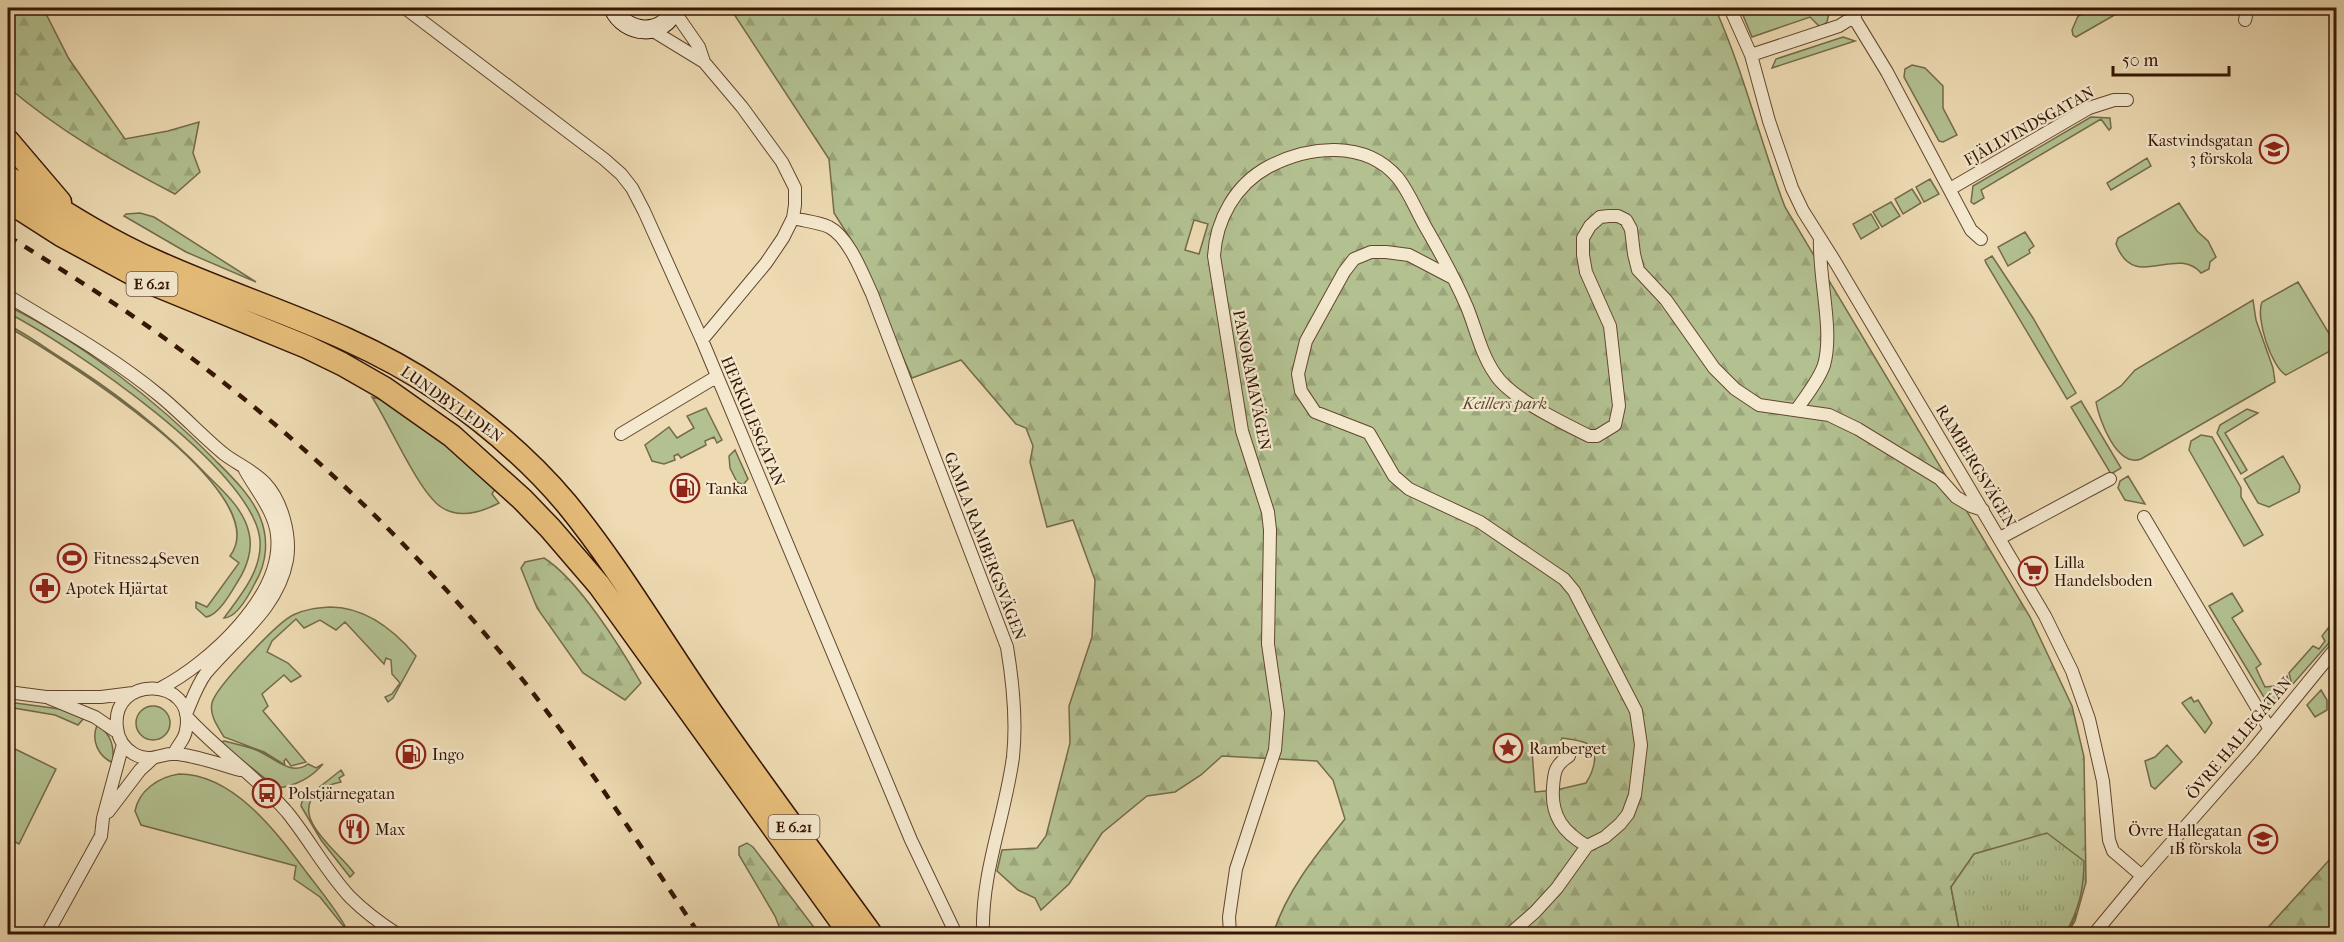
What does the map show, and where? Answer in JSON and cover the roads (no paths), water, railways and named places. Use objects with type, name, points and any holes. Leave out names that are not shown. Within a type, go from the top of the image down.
[{"type":"highway","points":[[8,141],[75,219]]},
{"type":"highway","name":"LUNDBYLEDEN","points":[[8,177],[75,219],[156,262],[316,326],[383,357],[474,415],[510,446],[546,482],[584,526],[716,720],[871,934]]},
{"type":"highway","name":"LUNDBYLEDEN","points":[[8,201],[87,250],[146,281],[296,342],[342,364],[412,407],[452,436],[522,499],[599,585],[850,934]]},
{"type":"street","name":"HERKULESGATAN","points":[[405,8],[621,174],[632,188],[702,340],[911,840],[956,934]]},
{"type":"street","points":[[613,8],[628,26],[639,30],[660,26],[674,9],[699,47],[704,62]]},
{"type":"street","name":"RAMBERGSVÄGEN","points":[[1730,8],[1751,56],[1769,121],[1792,188],[2046,616],[2072,671],[2098,752],[2109,840],[2114,851],[2142,876]]},
{"type":"street","points":[[2245,20],[2248,8]]},
{"type":"street","points":[[1751,56],[1839,27],[1852,12],[1971,230],[1981,239]]},
{"type":"street","points":[[650,29],[704,62],[742,107],[790,175],[795,188],[793,218],[766,263],[702,340]]},
{"type":"street","name":"FJÄLLVINDSGATAN","points":[[1950,189],[2089,108],[2114,100],[2127,100]]},
{"type":"street","name":"PANORAMAVÄGEN","points":[[1230,934],[1229,917],[1236,869],[1275,750],[1278,713],[1268,644],[1270,530],[1268,512],[1242,431],[1216,277],[1215,239],[1223,215],[1232,200],[1253,176],[1274,164],[1304,153],[1345,149],[1371,157],[1382,164],[1398,179],[1442,255],[1468,309],[1487,360],[1504,386],[1574,429],[1589,436],[1597,436],[1616,425],[1619,417],[1610,327],[1586,272],[1583,255],[1583,238],[1590,226],[1600,218],[1618,216],[1626,220],[1631,229],[1638,270],[1666,300],[1714,368],[1736,389],[1759,405],[1829,415],[1858,429],[1940,479],[1956,497],[1983,510]]},
{"type":"street","name":"GAMLA RAMBERGSVÄGEN","points":[[793,218],[831,228],[855,257],[872,294],[1008,646],[1013,682],[1015,735],[1006,796],[986,877],[983,899],[983,934]]},
{"type":"street","points":[[1797,409],[1824,365],[1826,318],[1820,266],[1820,237]]},
{"type":"street","points":[[1451,276],[1409,255],[1371,252],[1354,259],[1344,272],[1306,342],[1298,374],[1301,391],[1315,412],[1368,433],[1394,476],[1409,489],[1480,522],[1564,579],[1574,591],[1636,711],[1641,745],[1635,795],[1628,814],[1605,837],[1587,846],[1557,888],[1510,934]]},
{"type":"street","points":[[8,296],[91,346],[159,394],[224,453],[264,483],[277,502],[287,532],[287,560],[275,594],[259,618],[198,685],[186,715],[185,736],[174,754]]},
{"type":"street","points":[[621,434],[716,377]]},
{"type":"street","points":[[8,692],[46,697],[101,697],[133,693],[147,688],[161,688],[188,673],[226,640],[260,597],[277,561],[278,534],[273,520],[244,468]]},
{"type":"street","points":[[2000,538],[2110,479]]},
{"type":"street","points":[[2144,517],[2269,728]]},
{"type":"street","name":"ÖVRE HALLEGATAN","points":[[2142,876],[2252,751],[2337,648]]},
{"type":"street","points":[[161,688],[177,699],[186,715],[210,742],[248,772],[286,811],[351,898],[374,919],[397,934]]},
{"type":"street","points":[[117,732],[119,710],[124,700],[133,693]]},
{"type":"street","points":[[46,697],[95,717],[117,732],[123,744],[136,755],[152,759],[174,754],[207,759],[248,772]]},
{"type":"street","points":[[47,934],[101,836],[103,818],[123,744]]},
{"type":"street","points":[[1569,756],[1554,769],[1552,805],[1564,829],[1587,846]]},
{"type":"street","points":[[103,818],[140,770],[152,759]]},
{"type":"street","points":[[2094,934],[2142,876]]},
{"type":"railway","points":[[8,236],[137,319],[263,414],[304,449],[420,561],[491,641],[547,712],[600,785],[699,934]]},
{"type":"place","name":"Kastvindsgatan 3 förskola","points":[[2274,149]]},
{"type":"place","name":"Tanka","points":[[685,488]]},
{"type":"place","name":"Fitness24Seven","points":[[72,558]]},
{"type":"place","name":"Lilla Handelsboden","points":[[2033,571]]},
{"type":"place","name":"Apotek Hjärtat","points":[[45,588]]},
{"type":"place","name":"Ramberget","points":[[1508,748]]},
{"type":"place","name":"Ingo","points":[[411,754]]},
{"type":"place","name":"Polstjärnegatan","points":[[267,793]]},
{"type":"place","name":"Max","points":[[354,829]]},
{"type":"place","name":"Övre Hallegatan 1B förskola","points":[[2263,839]]},
{"type":"park label","name":"Keillers park","points":[[1505,403]]}]
